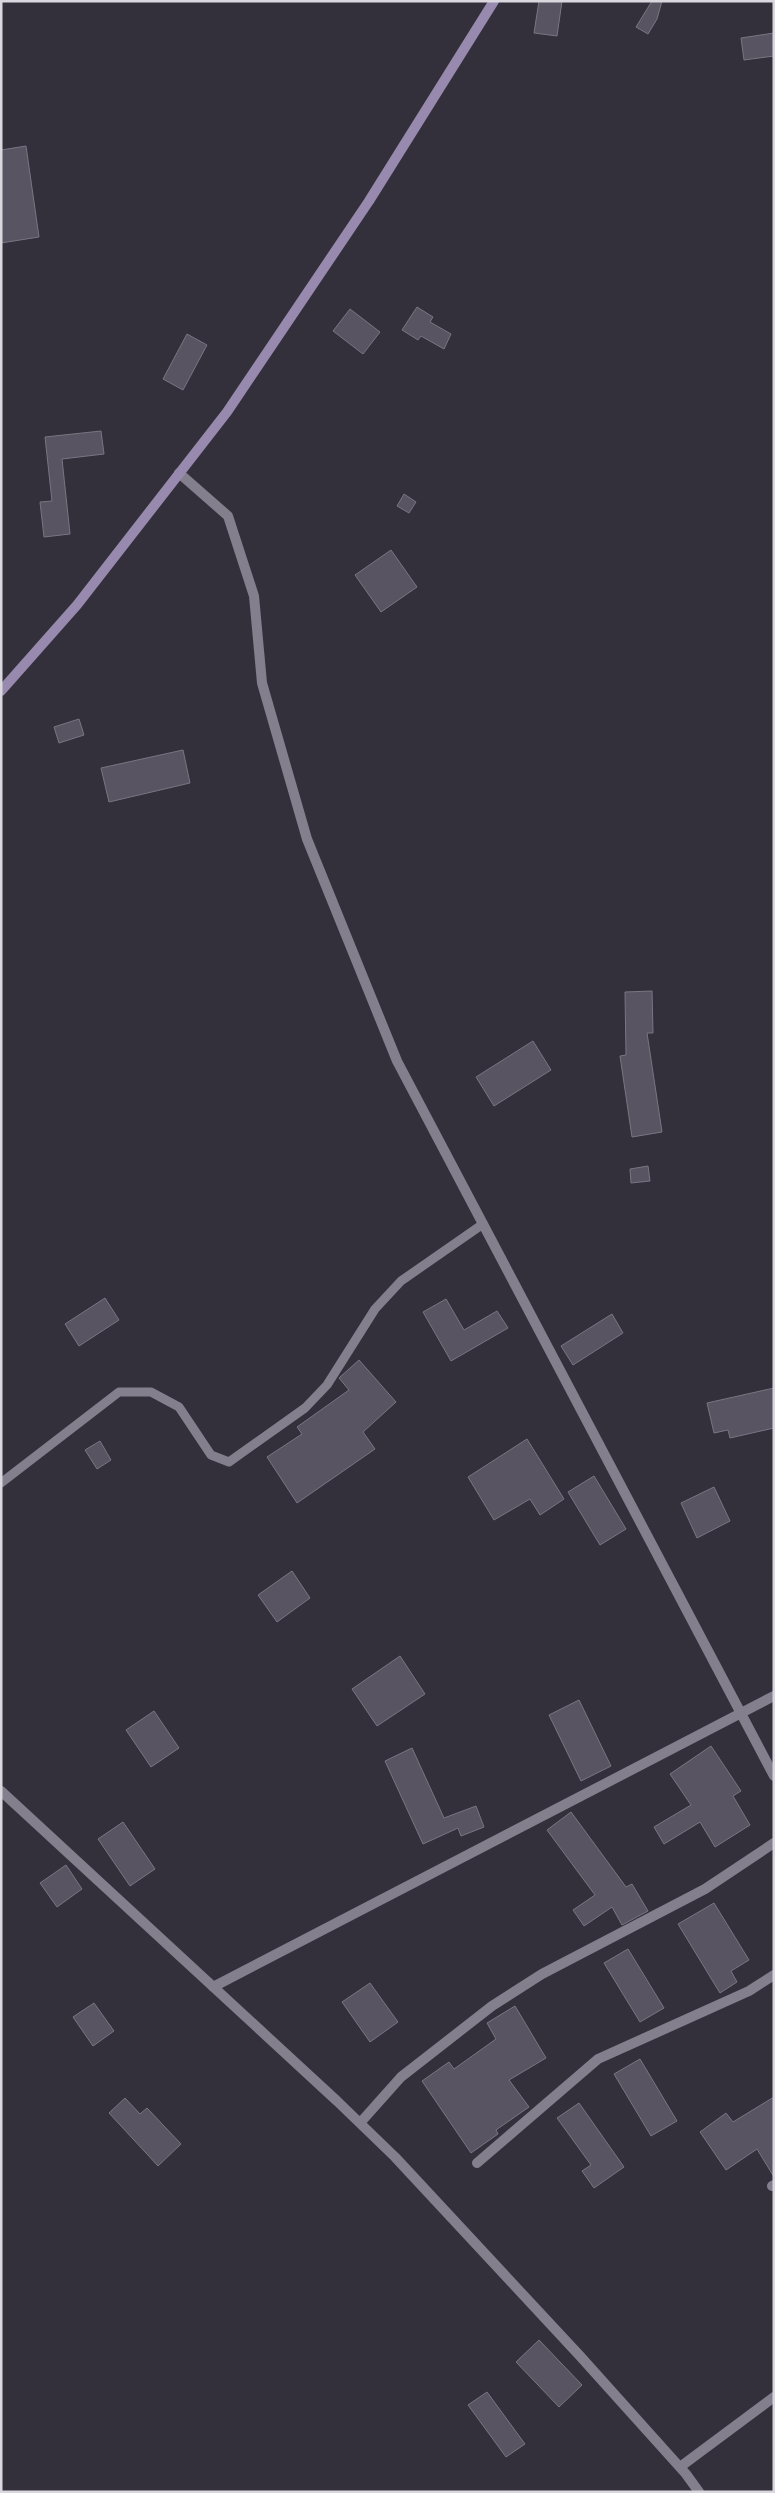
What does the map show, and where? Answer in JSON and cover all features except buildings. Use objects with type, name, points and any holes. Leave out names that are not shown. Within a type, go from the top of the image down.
[{"type":"main road","points":[[1,691],[77,605],[227,412],[369,202],[494,1]]},
{"type":"street","points":[[179,473],[228,516],[254,596],[262,683],[307,839],[397,1060],[774,1776]]},
{"type":"street","points":[[213,1987],[739,1712],[774,1696]]},
{"type":"street","points":[[1,1791],[395,2156],[580,2356],[680,2467],[699,2492]]},
{"type":"street","points":[[360,2123],[401,2077],[492,2006],[542,1974],[705,1889],[774,1843]]},
{"type":"street","points":[[477,2163],[598,2059],[749,1991],[774,1975]]},
{"type":"street","points":[[680,2467],[774,2397]]},
{"type":"lane","points":[[1,1483],[120,1392],[151,1392],[178,1407],[211,1455],[230,1462],[305,1408],[327,1385],[375,1309],[401,1281],[482,1224]]}]
